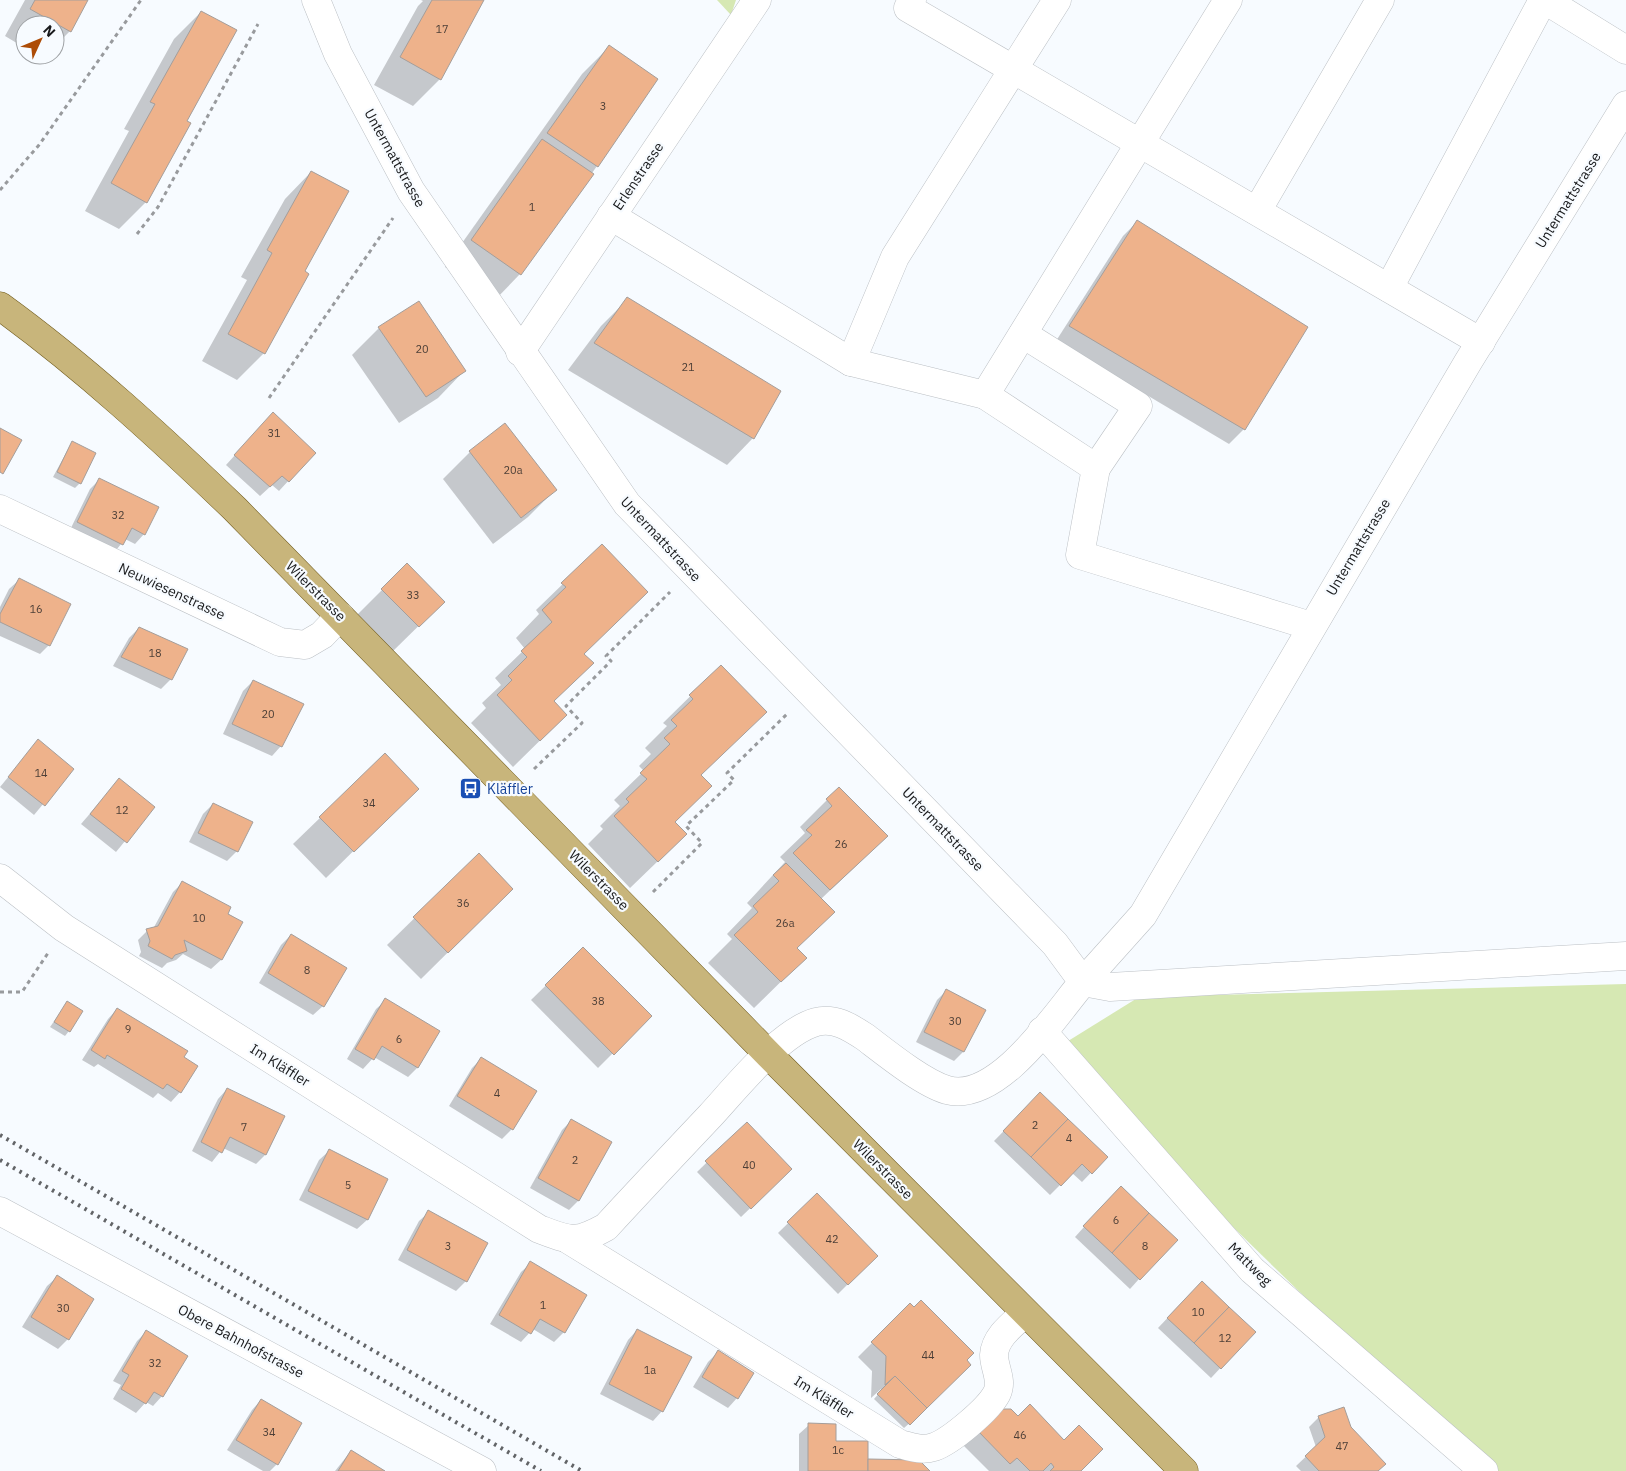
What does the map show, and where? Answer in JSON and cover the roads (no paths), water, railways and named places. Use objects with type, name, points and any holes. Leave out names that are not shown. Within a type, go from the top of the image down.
[{"type":"main road","name":"Wilerstrasse","points":[[0,306],[50,342],[165,442],[340,616],[769,1055],[1184,1471]]},
{"type":"street","name":"Untermattstrasse","points":[[316,0],[338,54],[411,191],[520,352],[627,504],[1055,944],[1083,982]]},
{"type":"street","name":"Erlenstrasse","points":[[520,352],[757,0]]},
{"type":"street","points":[[851,362],[895,257],[1057,0]]},
{"type":"street","points":[[985,396],[1228,0]]},
{"type":"street","points":[[1257,212],[1380,0]]},
{"type":"street","points":[[1389,288],[1544,0],[1626,50]]},
{"type":"street","points":[[904,3],[1013,69],[1481,342]]},
{"type":"street","name":"Untermattstrasse","points":[[769,1055],[801,1028],[828,1020],[848,1026],[929,1081],[947,1090],[962,1092],[994,1080],[1013,1064],[1143,915],[1311,626],[1626,105]]},
{"type":"street","points":[[611,216],[851,362],[985,396],[1096,468]]},
{"type":"street","points":[[1023,334],[1138,406],[1096,468],[1080,555],[1311,626]]},
{"type":"street","name":"Neuwiesenstrasse","points":[[0,509],[280,642],[305,645],[322,635],[340,616]]},
{"type":"street","name":"Im Kläffler","points":[[0,878],[80,939],[539,1229],[569,1240],[900,1444],[919,1449],[933,1447],[959,1431],[998,1392],[999,1376],[994,1356],[997,1343],[1025,1313]]},
{"type":"street","points":[[1083,982],[1110,987],[1626,956]]},
{"type":"street","name":"Mattweg","points":[[1042,1031],[1252,1270],[1484,1471]]},
{"type":"street","points":[[569,1240],[587,1237],[606,1227],[769,1055]]},
{"type":"street","name":"Obere Bahnhofstrasse","points":[[0,1212],[482,1471]]},
{"type":"railway","points":[[0,1135],[582,1471]]},
{"type":"railway","points":[[0,1160],[541,1471]]},
{"type":"place","name":"Kläffler","points":[[471,789]]}]
